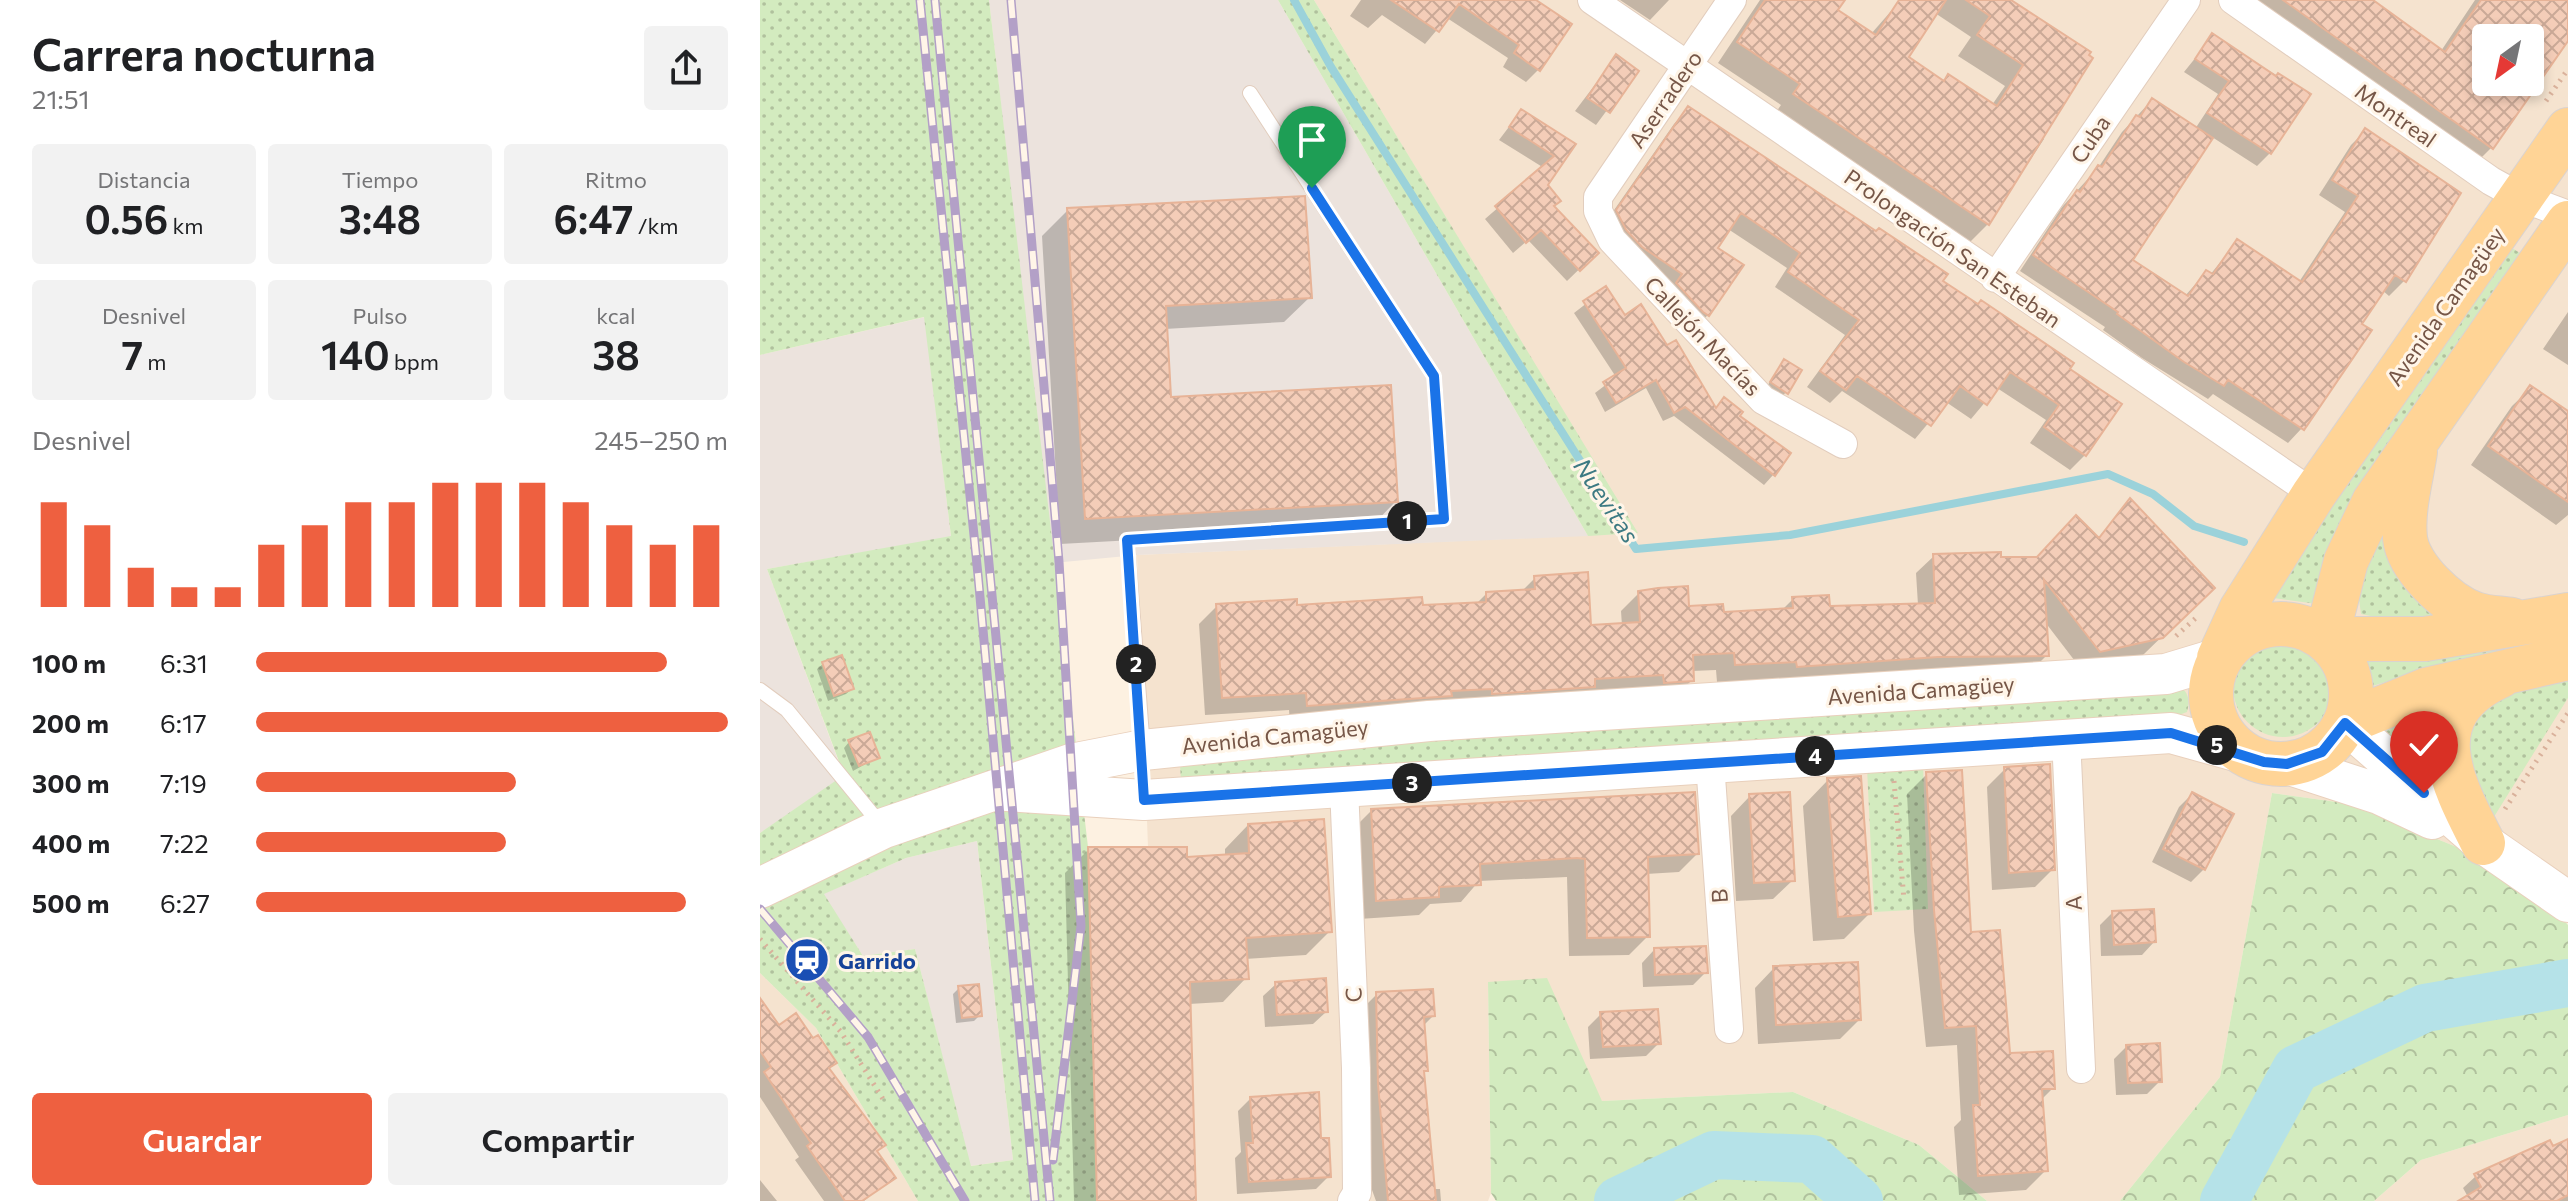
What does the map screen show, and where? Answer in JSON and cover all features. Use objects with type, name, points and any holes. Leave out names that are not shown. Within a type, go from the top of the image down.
[{"type":"main road","name":"Avenida Camagüey","points":[[760,888],[884,828],[1071,764],[1143,750],[1429,721],[2166,674],[2219,658],[2241,610],[2314,494],[2520,197],[2556,118]]},
{"type":"main road","points":[[2326,639],[2346,561],[2374,502],[2568,223]]},
{"type":"main road","points":[[2417,440],[2405,514],[2405,541],[2419,569],[2457,604],[2474,614],[2549,619]]},
{"type":"main road","points":[[2326,639],[2425,639],[2549,619]]},
{"type":"main road","points":[[2287,764],[2322,752],[2345,723],[2351,701],[2350,678],[2341,656],[2326,639],[2304,627],[2280,623],[2256,627],[2235,639],[2219,658],[2212,678],[2213,710],[2227,739],[2243,753],[2264,762],[2287,764],[2379,794],[2483,843]]},
{"type":"main road","points":[[2345,723],[2426,690],[2568,658]]},
{"type":"main road","points":[[2483,843],[2453,785],[2446,756],[2448,739],[2454,715],[2468,696],[2512,671]]},
{"type":"main road","points":[[2345,723],[2483,843],[2568,902]]},
{"type":"main road","name":"Avenida Camagüey","points":[[995,790],[1144,800],[2066,737],[2171,733],[2243,753]]},
{"type":"main road","points":[[1143,750],[1144,800]]},
{"type":"street","name":"Prolongación San Esteban","points":[[1592,0],[2314,494]]},
{"type":"street","name":"Aserradero","points":[[1598,197],[1732,0]]},
{"type":"street","name":"Cuba","points":[[1995,278],[2186,0]]},
{"type":"street","name":"Montreal","points":[[2233,0],[2491,181],[2520,197],[2568,215]]},
{"type":"street","name":"Callejón Macías","points":[[1598,197],[1598,211],[1612,240],[1763,400],[1843,444]]},
{"type":"street","name":"A","points":[[2066,737],[2081,1069]]},
{"type":"street","name":"B","points":[[1710,763],[1729,1029]]},
{"type":"street","name":"C","points":[[1344,787],[1356,1068],[1357,1193],[1352,1201]]},
{"type":"lane","points":[[1143,750],[1127,540],[1444,519],[1434,376],[1250,93]]},
{"type":"lane","points":[[760,690],[787,710],[884,828]]},
{"type":"path","points":[[2556,118],[2568,69]]},
{"type":"path","points":[[2165,645],[2204,611]]},
{"type":"path","points":[[2483,843],[2568,713]]},
{"type":"path","points":[[1894,779],[1904,900]]},
{"type":"path","points":[[760,939],[841,1032],[883,1099]]},
{"type":"shaded area","points":[[989,0],[1278,0],[1588,536],[1137,555],[1053,563]]},
{"type":"shaded area","points":[[1314,0],[2568,0],[2568,888],[2351,804],[2272,793],[2220,1077],[2120,1201],[1987,1201],[1919,1145],[1793,1092],[1602,1101],[1488,982],[1491,1193],[1488,1201],[1196,1201],[1187,847],[1148,847],[1137,555],[1637,533]]},
{"type":"shaded area","points":[[925,317],[951,537],[767,569],[844,776],[760,833],[760,355]]},
{"type":"shaded area","points":[[977,841],[1013,1160],[970,1166],[915,949],[863,956],[823,894],[906,858]]},
{"type":"shaded area","points":[[760,973],[816,1028],[918,1201],[760,1201]]},
{"type":"shaded area","points":[[2568,1115],[2568,1201],[2374,1201],[2421,1160]]},
{"type":"green space","points":[[760,0],[989,0],[1088,847],[1097,1201],[918,1201],[816,1028],[760,973],[760,833],[844,775],[767,569],[951,536],[924,317],[760,355]],"holes":[[[977,841],[1013,1160],[971,1166],[915,949],[863,956],[824,894],[906,858]]]},
{"type":"green space","points":[[1278,0],[1314,0],[1638,533],[1588,536]]},
{"type":"green space","points":[[2512,248],[2520,253],[2519,263],[2317,604],[2266,597]]},
{"type":"green space","points":[[2385,512],[2455,619],[2409,624],[2361,614],[2358,592]]},
{"type":"green space","points":[[2283,637],[2311,645],[2325,659],[2333,687],[2325,715],[2311,729],[2283,737],[2255,729],[2241,715],[2233,687],[2241,659],[2255,645]]},
{"type":"green space","points":[[2568,638],[2443,664],[2366,688],[2364,652]]},
{"type":"green space","points":[[2568,676],[2568,698],[2492,820],[2474,804],[2467,726],[2486,699]]},
{"type":"green space","points":[[2180,686],[2187,695],[2187,712],[2176,716],[1181,782],[1180,764],[1185,756]]},
{"type":"green space","points":[[2451,693],[2436,777],[2370,730]]},
{"type":"green space","points":[[1923,764],[1928,909],[1874,912],[1867,768]]},
{"type":"green space","points":[[2272,793],[2351,804],[2469,852],[2541,895],[2568,925],[2568,1115],[2421,1160],[2374,1201],[2120,1201],[2220,1077]]},
{"type":"green space","points":[[1547,978],[1602,1101],[1793,1092],[1919,1145],[1987,1201],[1496,1201],[1491,1193],[1488,982]]},
{"type":"building","points":[[1391,0],[1536,0],[1572,24],[1540,71],[1514,53],[1519,45],[1459,4],[1439,32]]},
{"type":"building","points":[[1765,0],[1845,0],[1838,10],[1876,35],[1899,0],[1946,0],[1909,57],[1944,81],[1948,74],[1997,106],[2023,65],[1977,35],[1990,16],[1966,0],[2011,0],[2091,52],[2089,55],[2093,58],[1989,225],[1793,94],[1800,84],[1737,42]]},
{"type":"building","points":[[2283,0],[2373,0],[2445,52],[2481,0],[2568,0],[2568,41],[2544,76],[2544,24],[2472,24],[2472,96],[2530,96],[2493,149]]},
{"type":"building","points":[[2212,33],[2276,76],[2278,73],[2311,94],[2271,154],[2207,113],[2229,81],[2195,59]]},
{"type":"building","points":[[1616,54],[1639,71],[1610,113],[1587,98]]},
{"type":"building","points":[[2152,98],[2213,138],[2133,260],[2188,296],[2206,270],[2213,274],[2237,239],[2302,282],[2358,196],[2332,180],[2365,128],[2461,193],[2406,282],[2395,275],[2362,324],[2372,330],[2304,430],[2228,380],[2224,386],[2184,362],[2118,312],[2033,255],[2077,190],[2080,192],[2098,165],[2102,167],[2136,115],[2140,117]]},
{"type":"building","points":[[1688,106],[1876,231],[1879,228],[1948,274],[1943,281],[1978,304],[1981,300],[2074,363],[2070,369],[2122,404],[2086,456],[2044,427],[2059,405],[2010,372],[1987,405],[1960,386],[1931,426],[1857,376],[1846,390],[1820,371],[1859,320],[1788,272],[1800,253],[1741,213],[1718,248],[1744,265],[1709,316],[1703,312],[1676,283],[1682,274],[1642,247],[1626,230],[1616,210]]},
{"type":"building","points":[[1521,109],[1576,144],[1548,185],[1561,201],[1554,206],[1599,253],[1580,271],[1541,230],[1526,243],[1495,206],[1554,156],[1509,127]]},
{"type":"building","points":[[1305,196],[1312,298],[1166,306],[1171,397],[1391,385],[1398,502],[1085,519],[1067,208]]},
{"type":"building","points":[[1606,286],[1625,315],[1641,304],[1667,345],[1676,340],[1716,408],[1724,397],[1743,412],[1740,416],[1791,453],[1775,476],[1685,407],[1674,413],[1656,380],[1616,403],[1603,382],[1626,368],[1583,301]]},
{"type":"building","points":[[1784,359],[1802,370],[1788,394],[1770,382]]},
{"type":"building","points":[[2530,385],[2568,411],[2568,502],[2488,446]]},
{"type":"building","points":[[2130,498],[2215,588],[2163,638],[2100,652],[2044,580],[2049,656],[1938,657],[1797,667],[1796,662],[1735,665],[1734,653],[1693,655],[1694,681],[1664,683],[1663,675],[1595,679],[1595,687],[1492,694],[1492,689],[1451,691],[1452,696],[1307,706],[1306,693],[1222,698],[1216,604],[1297,599],[1297,605],[1422,597],[1423,605],[1486,602],[1486,592],[1535,589],[1534,576],[1588,572],[1591,625],[1640,622],[1638,591],[1688,586],[1689,606],[1723,604],[1724,612],[1793,608],[1792,597],[1829,595],[1830,606],[1935,603],[1933,554],[2001,552],[2001,557],[2037,557],[2076,515],[2099,538]]},
{"type":"building","points":[[842,655],[854,689],[834,696],[822,662]]},
{"type":"building","points":[[870,732],[880,758],[859,766],[848,740]]},
{"type":"building","points":[[2050,764],[2055,870],[2009,873],[2004,767]]},
{"type":"building","points":[[1962,770],[1971,932],[2000,930],[2010,1053],[2053,1051],[2055,1089],[2042,1089],[2048,1171],[1978,1176],[1973,1105],[1980,1105],[1976,1026],[1945,1028],[1926,772]]},
{"type":"building","points":[[1861,776],[1871,914],[1838,917],[1827,778]]},
{"type":"building","points":[[1695,792],[1699,854],[1648,857],[1650,937],[1587,938],[1585,859],[1480,864],[1481,885],[1439,887],[1439,897],[1376,901],[1371,809]]},
{"type":"building","points":[[1790,792],[1795,881],[1754,883],[1749,794]]},
{"type":"building","points":[[2192,792],[2234,814],[2205,870],[2163,849]]},
{"type":"building","points":[[1324,819],[1332,932],[1246,938],[1249,979],[1190,982],[1196,1201],[1097,1201],[1088,847],[1187,847],[1187,857],[1249,853],[1248,824]]},
{"type":"building","points":[[2154,909],[2156,942],[2114,945],[2112,911]]},
{"type":"building","points":[[1706,946],[1708,973],[1655,975],[1654,948]]},
{"type":"building","points":[[1858,962],[1861,1020],[1776,1025],[1773,966]]},
{"type":"building","points":[[1326,978],[1328,1012],[1277,1015],[1275,982]]},
{"type":"building","points":[[979,984],[982,1016],[962,1018],[958,986]]},
{"type":"building","points":[[1433,989],[1435,1016],[1424,1017],[1428,1071],[1424,1071],[1436,1201],[1388,1201],[1378,1084],[1376,992]]},
{"type":"building","points":[[760,998],[779,1025],[796,1013],[813,1038],[818,1035],[837,1063],[829,1068],[886,1145],[877,1151],[896,1178],[862,1201],[845,1201],[807,1146],[811,1143],[764,1072],[771,1067],[760,1051]]},
{"type":"building","points":[[1658,1009],[1661,1044],[1603,1047],[1600,1012]]},
{"type":"building","points":[[2160,1043],[2162,1082],[2128,1083],[2126,1045]]},
{"type":"building","points":[[1319,1092],[1321,1138],[1329,1138],[1331,1177],[1249,1182],[1246,1143],[1253,1143],[1250,1097]]},
{"type":"building","points":[[2568,1139],[2568,1195],[2557,1201],[2458,1201],[2481,1187],[2474,1174],[2550,1140],[2553,1146]]},
{"type":"waterway","name":"Nuevitas","points":[[1294,0],[1331,67],[1636,549],[1790,535],[2108,474],[2153,494],[2194,526],[2244,542]]},
{"type":"waterway","points":[[2224,1201],[2296,1069],[2425,1008],[2568,983]]},
{"type":"waterway","points":[[1618,1201],[1714,1155],[1812,1159],[1859,1201]]},
{"type":"railway","points":[[920,0],[978,575],[1035,1201]]},
{"type":"railway","points":[[935,0],[1050,1201]]},
{"type":"railway","points":[[1011,0],[1059,562],[1081,926],[1053,1160]]},
{"type":"railway","points":[[760,909],[868,1037],[965,1201]]},
{"type":"place","name":"Garrido","points":[[807,960]]},
{"type":"route","points":[[1312,188],[1434,376],[1444,519],[1127,540],[1142,732],[1144,800],[2066,737],[2171,733],[2264,762],[2287,764],[2322,752],[2345,723],[2365,744],[2424,793]]}]
